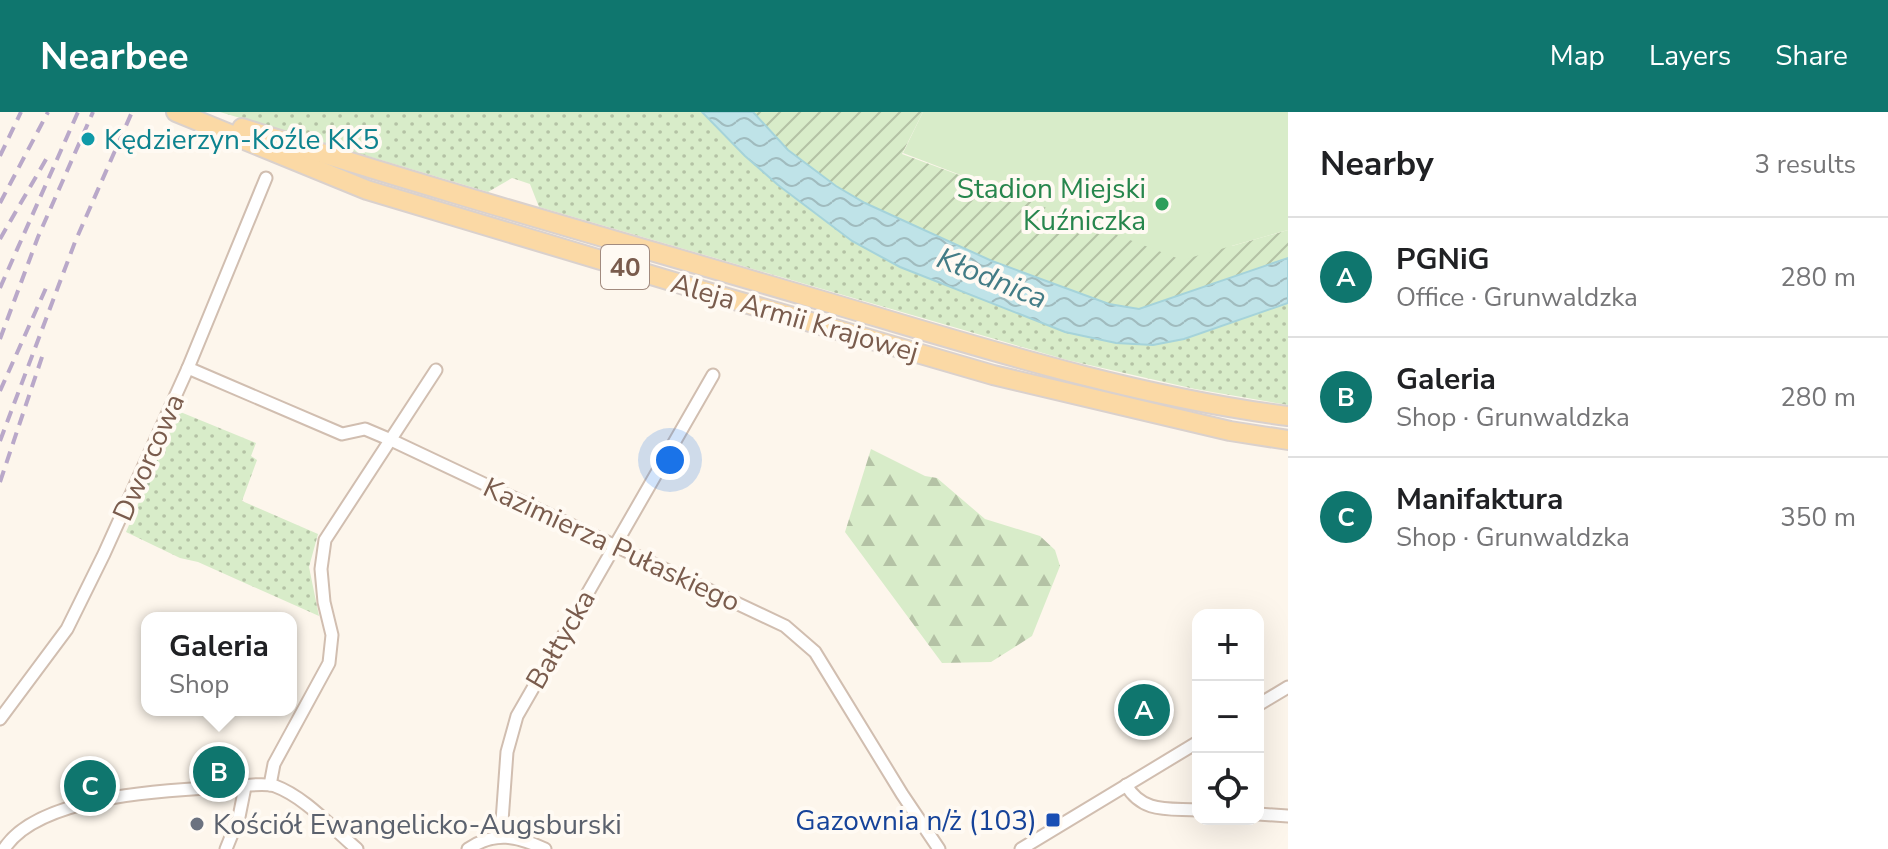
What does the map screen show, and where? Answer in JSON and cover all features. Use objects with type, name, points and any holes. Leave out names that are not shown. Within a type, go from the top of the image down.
[{"type":"main road","name":"Aleja Armii Krajowej","points":[[176,112],[367,190],[731,299],[993,375],[1230,431],[1288,440]]},
{"type":"main road","name":"Aleja Armii Krajowej","points":[[191,112],[1052,367],[1247,411],[1288,416]]},
{"type":"street","name":"Dworcowa","points":[[0,719],[67,629],[188,368],[266,178]]},
{"type":"street","name":"Kazimierza Pułaskiego","points":[[188,368],[342,434],[365,429],[391,440],[772,619],[807,643],[939,849]]},
{"type":"street","points":[[270,785],[274,764],[329,663],[332,635],[324,602],[321,569],[325,540],[436,370]]},
{"type":"street","name":"Bałtycka","points":[[501,835],[507,752],[517,716],[713,375]]},
{"type":"street","points":[[1264,701],[1288,687]]},
{"type":"street","points":[[1021,849],[1192,746]]},
{"type":"street","points":[[4,849],[9,840],[28,824],[46,815],[96,801],[180,790],[270,785],[288,792],[357,849]]},
{"type":"street","points":[[1126,785],[1141,803],[1155,809],[1192,810]]},
{"type":"street","points":[[226,849],[239,817],[245,787]]},
{"type":"street","points":[[1264,814],[1288,816]]},
{"type":"street","points":[[468,849],[501,835],[519,838],[545,849]]},
{"type":"green space","points":[[220,112],[702,112],[778,185],[852,241],[900,267],[1065,332],[1116,343],[1153,345],[1184,339],[1288,303],[1288,405],[1195,389],[1067,360],[539,207],[530,184],[512,178],[488,192]]},
{"type":"green space","points":[[753,112],[923,112],[902,154],[970,179],[980,153],[1232,246],[1288,230],[1288,258],[1138,309],[1109,304],[992,261],[865,203],[836,186],[788,150]]},
{"type":"green space","name":"Stadion Miejski Kuźniczka","points":[[923,112],[1288,112],[1288,230],[1182,260],[903,153]]},
{"type":"green space","points":[[178,411],[256,443],[251,456],[257,460],[242,501],[318,534],[309,567],[319,616],[126,532]]},
{"type":"green space","points":[[871,449],[925,476],[937,478],[985,519],[1040,536],[1055,550],[1060,566],[1032,636],[991,662],[942,663],[845,532]]},
{"type":"water","name":"Kłodnica","points":[[702,112],[753,112],[788,150],[836,186],[865,203],[992,261],[1109,304],[1139,309],[1288,258],[1288,303],[1184,339],[1153,345],[1116,343],[1065,332],[900,267],[852,241],[778,185]]},
{"type":"railway","points":[[0,156],[21,112]]},
{"type":"railway","points":[[0,203],[48,112]]},
{"type":"railway","points":[[0,288],[78,112]]},
{"type":"railway","points":[[0,339],[38,237],[93,112]]},
{"type":"railway","points":[[0,441],[75,242],[132,112]]},
{"type":"railway","points":[[0,239],[48,156]]},
{"type":"railway","points":[[0,391],[46,288]]},
{"type":"railway","points":[[0,482],[43,354]]},
{"type":"place","name":"Kędzierzyn-Koźle KK5","points":[[88,139]]},
{"type":"place","name":"Stadion Miejski Kuźniczka","points":[[1162,204]]},
{"type":"place","name":"PGNiG","points":[[1144,710]]},
{"type":"place","name":"Galeria","points":[[219,772]]},
{"type":"place","name":"Manifaktura","points":[[90,786]]},
{"type":"place","name":"Gazownia n/ż (103)","points":[[1053,820]]},
{"type":"place","name":"Kościół Ewangelicko-Augsburski","points":[[197,824]]}]
